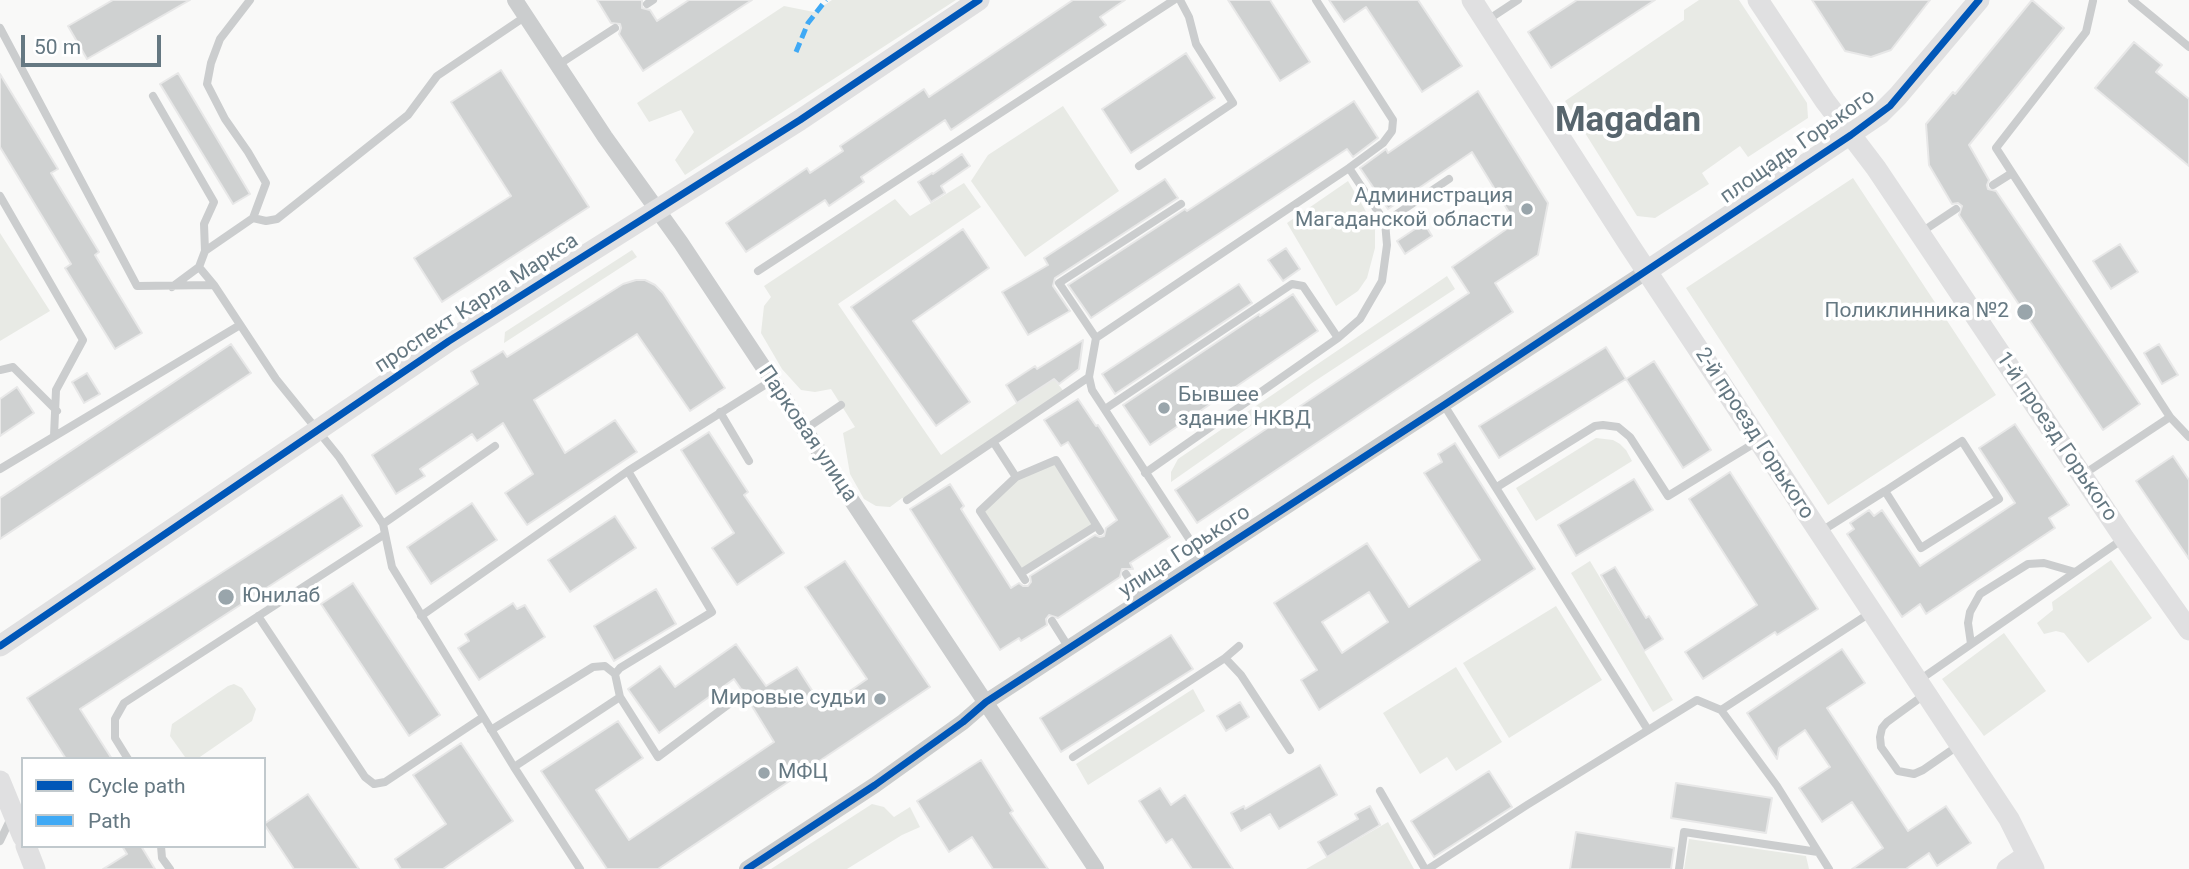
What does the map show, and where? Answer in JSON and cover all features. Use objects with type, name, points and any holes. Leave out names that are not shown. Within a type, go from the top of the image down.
[{"type":"street","name":"Парковая улица","points":[[515,0],[1096,869]]},
{"type":"street","name":"проспект Карла Маркса","points":[[0,646],[449,341],[800,120],[979,0]]},
{"type":"street","name":"2-й проезд Горького","points":[[1472,0],[2008,819],[2030,862]]},
{"type":"street","name":"1-й проезд Горького","points":[[1758,0],[1825,101],[1920,233],[2124,538],[2189,630]]},
{"type":"street","name":"площадь Горького","points":[[1647,271],[1890,106],[1979,0]]},
{"type":"street","name":"улица Горького","points":[[747,869],[876,785],[963,722],[986,702],[1647,271]]},
{"type":"street","points":[[0,781],[21,832]]},
{"type":"street","points":[[27,848],[35,869]]},
{"type":"street","points":[[2007,869],[2030,862]]},
{"type":"lane","points":[[205,251],[253,218],[266,183],[225,119],[207,84],[220,39],[250,0]]},
{"type":"lane","points":[[758,271],[1174,0]]},
{"type":"lane","points":[[1139,166],[1233,103],[1196,44],[1189,17],[1180,0]]},
{"type":"lane","points":[[1203,560],[1145,473],[1093,390],[1088,377],[1096,338],[1349,168],[1383,143],[1392,131],[1393,120],[1316,0]]},
{"type":"lane","points":[[1486,21],[1518,0]]},
{"type":"lane","points":[[2099,0],[2093,0],[2086,32],[1996,148],[2170,417],[2189,437]]},
{"type":"lane","points":[[2133,0],[2189,47]]},
{"type":"lane","points":[[253,218],[266,221],[277,219],[408,115],[437,76],[526,16]]},
{"type":"lane","points":[[0,28],[137,286],[214,285]]},
{"type":"lane","points":[[558,65],[615,28]]},
{"type":"lane","points":[[153,96],[214,202],[204,224],[205,251],[199,267],[172,287]]},
{"type":"lane","points":[[1145,473],[1338,338],[1360,318],[1382,281],[1387,245],[1385,222],[1349,168]]},
{"type":"lane","points":[[1993,185],[2012,173]]},
{"type":"lane","points":[[1385,222],[1450,178]]},
{"type":"lane","points":[[0,196],[83,340],[57,390],[54,436]]},
{"type":"lane","points":[[1096,338],[1059,283],[1181,204]]},
{"type":"lane","points":[[1920,233],[1956,209]]},
{"type":"lane","points":[[199,267],[214,285],[276,379],[339,457],[383,524],[392,567],[514,767],[580,869]]},
{"type":"lane","points":[[1105,409],[1292,284],[1303,286],[1338,338]]},
{"type":"lane","points":[[0,469],[240,325]]},
{"type":"lane","points":[[0,370],[13,367],[57,411]]},
{"type":"lane","points":[[907,500],[1088,377]]},
{"type":"lane","points":[[421,616],[628,471],[771,381]]},
{"type":"lane","points":[[804,430],[841,405]]},
{"type":"lane","points":[[1444,405],[1648,730]]},
{"type":"lane","points":[[720,412],[749,461]]},
{"type":"lane","points":[[2082,475],[2170,417]]},
{"type":"lane","points":[[1497,487],[1595,426],[1618,427],[1630,437],[1668,496],[1759,441]]},
{"type":"lane","points":[[1820,532],[1962,442],[1999,499],[1921,548],[1885,491]]},
{"type":"lane","points":[[994,443],[1016,477]]},
{"type":"lane","points":[[383,524],[495,446]]},
{"type":"lane","points":[[1056,460],[1098,528],[1023,576],[980,511],[1016,477],[1056,460]]},
{"type":"lane","points":[[615,674],[620,668],[712,612],[628,471]]},
{"type":"lane","points":[[127,757],[115,738],[115,719],[124,703],[385,534]]},
{"type":"lane","points":[[1960,745],[1914,774],[1898,771],[1881,747],[1880,737],[1887,722],[1971,644],[2124,538]]},
{"type":"lane","points":[[1971,644],[1968,624],[1973,602],[1980,594],[2028,564],[2053,564],[2075,572]]},
{"type":"lane","points":[[1125,574],[1142,600]]},
{"type":"lane","points":[[1721,710],[1872,612]]},
{"type":"lane","points":[[258,616],[365,778],[374,784],[385,782],[483,717]]},
{"type":"lane","points":[[1052,621],[1069,648]]},
{"type":"lane","points":[[1073,757],[1225,658],[1239,646]]},
{"type":"lane","points":[[1225,658],[1241,675],[1290,750]]},
{"type":"lane","points":[[491,730],[593,667],[605,666],[615,674],[620,697],[658,757],[741,695]]},
{"type":"lane","points":[[514,767],[620,697]]},
{"type":"lane","points":[[1380,791],[1427,869],[1697,700],[1721,710],[1777,786],[1829,869]]},
{"type":"lane","points":[[0,841],[13,812]]},
{"type":"lane","points":[[1679,869],[1684,832],[1818,852]]},
{"type":"lane","points":[[161,848],[162,858],[170,869]]},
{"type":"shaded area","points":[[832,0],[956,0],[685,175],[675,160],[694,132],[681,110],[649,122],[637,103],[784,6],[814,12]]},
{"type":"shaded area","points":[[1699,0],[1739,0],[1807,103],[1808,118],[1748,157],[1740,146],[1702,173],[1709,184],[1655,218],[1637,216],[1565,101],[1684,20],[1684,10]]},
{"type":"shaded area","points":[[1063,106],[1119,191],[1025,257],[971,181],[988,155]]},
{"type":"shaded area","points":[[1853,178],[1996,395],[1828,505],[1686,288]]},
{"type":"shaded area","points":[[1348,181],[1375,230],[1375,248],[1367,278],[1358,291],[1336,306],[1287,223]]},
{"type":"shaded area","points":[[964,183],[981,207],[838,304],[941,455],[1053,378],[1066,394],[907,500],[902,498],[890,507],[876,506],[864,499],[850,474],[843,433],[855,427],[831,389],[815,392],[801,390],[782,369],[761,333],[764,306],[771,297],[764,286],[895,199],[910,216]]},
{"type":"shaded area","points":[[0,233],[50,311],[0,341]]},
{"type":"shaded area","points":[[632,250],[637,257],[504,343],[505,332]]},
{"type":"shaded area","points":[[1447,276],[1455,289],[1312,383],[1171,482],[1171,472],[1178,459]]},
{"type":"shaded area","points":[[1596,438],[1613,440],[1620,444],[1632,461],[1536,521],[1516,488]]},
{"type":"shaded area","points":[[1056,460],[1096,526],[1021,573],[980,511],[1016,477]]},
{"type":"shaded area","points":[[2111,560],[2152,618],[2088,663],[2064,633],[2056,631],[2044,634],[2037,623],[2053,610],[2052,602]]},
{"type":"shaded area","points":[[1590,561],[1673,700],[1653,712],[1571,573]]},
{"type":"shaded area","points":[[1556,606],[1602,680],[1509,738],[1463,663]]},
{"type":"shaded area","points":[[2004,633],[2046,691],[1984,736],[1942,679]]},
{"type":"shaded area","points":[[1456,667],[1502,742],[1456,771],[1447,757],[1420,774],[1383,713]]},
{"type":"shaded area","points":[[234,684],[242,688],[256,709],[252,721],[200,757],[185,757],[170,736],[172,724]]},
{"type":"shaded area","points":[[1193,689],[1205,711],[1088,785],[1076,764]]},
{"type":"shaded area","points":[[872,804],[884,807],[894,817],[910,807],[920,827],[847,869],[771,869]]},
{"type":"shaded area","points":[[1388,822],[1414,869],[1306,869]]},
{"type":"shaded area","points":[[1689,839],[1806,856],[1809,869],[1684,869]]},
{"type":"building","points":[[113,0],[190,0],[87,59],[68,26]]},
{"type":"building","points":[[597,0],[642,0],[642,8],[650,10],[657,21],[689,0],[752,0],[643,71],[619,34],[620,24],[611,23]]},
{"type":"building","points":[[1073,0],[1125,0],[1100,17],[1106,25],[951,130],[945,120],[861,177],[864,182],[829,206],[825,200],[746,252],[726,223],[807,168],[810,173],[843,151],[840,146],[924,89],[929,97]]},
{"type":"building","points":[[1228,0],[1270,0],[1310,62],[1280,81]]},
{"type":"building","points":[[1329,0],[1418,0],[1462,66],[1422,92],[1366,7],[1344,22]]},
{"type":"building","points":[[1577,0],[1655,0],[1551,68],[1528,32]]},
{"type":"building","points":[[1812,0],[1930,0],[1891,50],[1871,57],[1845,51]]},
{"type":"building","points":[[2032,0],[2064,28],[1969,145],[1989,180],[1988,189],[1996,191],[2140,404],[2103,430],[1959,215],[1962,206],[1958,203],[1952,204],[1929,165],[1926,124],[1953,92],[1955,94]]},
{"type":"building","points":[[2134,42],[2162,65],[2156,72],[2189,99],[2189,166],[2095,88]]},
{"type":"building","points":[[1186,53],[1215,98],[1131,153],[1102,109]]},
{"type":"building","points":[[501,70],[589,207],[442,302],[414,258],[511,196],[451,102]]},
{"type":"building","points":[[178,73],[250,194],[233,204],[160,84]]},
{"type":"building","points":[[0,74],[58,169],[51,173],[99,252],[95,255],[142,333],[115,349],[65,268],[71,264],[0,147]]},
{"type":"building","points":[[1478,91],[1548,203],[1538,255],[1495,283],[1513,312],[1197,523],[1175,490],[1469,293],[1452,267],[1508,228],[1510,214],[1472,152],[1388,209],[1360,168],[1386,149],[1388,153]]},
{"type":"building","points":[[1354,101],[1378,138],[1353,157],[1347,149],[1091,318],[1068,285],[1185,209],[1187,211]]},
{"type":"building","points":[[962,154],[970,166],[941,186],[945,193],[931,202],[918,182]]},
{"type":"building","points":[[1165,179],[1178,198],[1055,278],[1053,286],[1070,311],[1028,335],[1002,292],[1048,265],[1044,258]]},
{"type":"building","points":[[1424,223],[1432,236],[1405,254],[1397,241]]},
{"type":"building","points":[[963,229],[989,268],[913,321],[970,402],[936,426],[851,307]]},
{"type":"building","points":[[2120,244],[2138,272],[2111,289],[2093,261]]},
{"type":"building","points":[[1286,248],[1300,269],[1283,281],[1268,260]]},
{"type":"building","points":[[645,280],[663,293],[725,388],[690,411],[637,334],[534,400],[565,453],[615,420],[637,452],[527,525],[505,493],[533,474],[503,423],[477,441],[472,434],[420,469],[425,476],[396,494],[372,455],[478,384],[471,371],[503,351],[507,357],[623,284]]},
{"type":"building","points":[[1239,284],[1252,303],[1115,394],[1102,374]]},
{"type":"building","points":[[1293,294],[1318,331],[1150,445],[1123,405]]},
{"type":"building","points":[[1083,340],[1079,369],[1059,384],[1054,379],[1017,403],[1006,385]]},
{"type":"building","points":[[231,344],[251,373],[0,539],[0,498]]},
{"type":"building","points":[[2159,344],[2178,375],[2162,384],[2144,353]]},
{"type":"building","points":[[1606,347],[1626,379],[1499,458],[1479,426]]},
{"type":"building","points":[[1654,361],[1711,450],[1683,468],[1626,379]]},
{"type":"building","points":[[87,373],[100,394],[84,403],[72,382]]},
{"type":"building","points":[[17,387],[34,413],[0,436],[0,399]]},
{"type":"building","points":[[1078,399],[1096,426],[1098,425],[1170,537],[1130,563],[1133,569],[1122,569],[1120,577],[1058,618],[1049,615],[1046,619],[1047,625],[1000,650],[910,509],[950,484],[964,506],[961,509],[1011,588],[1019,583],[1028,586],[1031,582],[1030,576],[1095,535],[1104,536],[1106,528],[1117,520],[1068,442],[1061,446],[1044,420]]},
{"type":"building","points":[[2015,424],[2069,505],[2049,518],[2055,528],[1926,614],[1920,604],[1902,617],[1847,534],[1854,529],[1850,523],[1869,510],[1874,516],[1882,510],[1920,566],[2015,503],[1979,448]]},
{"type":"building","points":[[709,432],[748,492],[744,495],[784,553],[737,585],[712,548],[734,533],[681,450]]},
{"type":"building","points":[[1455,443],[1535,569],[1319,710],[1301,680],[1317,670],[1274,603],[1367,543],[1409,607],[1480,560],[1424,473],[1442,462],[1438,454]],"holes":[[[1369,592],[1388,622],[1342,653],[1322,622]]]},
{"type":"building","points":[[2173,456],[2189,480],[2189,559],[2136,481]]},
{"type":"building","points":[[1730,472],[1818,609],[1777,635],[1775,632],[1703,679],[1685,652],[1757,605],[1689,499]]},
{"type":"building","points":[[1634,479],[1653,510],[1576,556],[1558,525]]},
{"type":"building","points":[[342,495],[362,526],[80,709],[111,757],[65,757],[27,698]]},
{"type":"building","points":[[472,503],[497,540],[431,584],[407,547]]},
{"type":"building","points":[[615,516],[636,548],[570,592],[548,560]]},
{"type":"building","points":[[845,561],[930,687],[658,869],[607,869],[541,771],[618,721],[643,758],[596,790],[629,840],[774,742],[747,698],[747,692],[741,689],[734,679],[659,733],[628,689],[660,666],[675,687],[736,644],[766,686],[797,667],[824,709],[867,679],[805,587]]},
{"type":"building","points":[[1615,567],[1646,618],[1649,616],[1663,639],[1644,651],[1601,575]]},
{"type":"building","points":[[353,583],[440,715],[409,736],[321,604]]},
{"type":"building","points":[[656,589],[676,624],[614,661],[594,626]]},
{"type":"building","points":[[513,603],[517,609],[525,605],[545,637],[479,680],[458,648],[469,641],[465,634]]},
{"type":"building","points":[[1171,635],[1193,669],[1061,752],[1040,718]]},
{"type":"building","points":[[1842,649],[1865,683],[1827,708],[1908,831],[1946,806],[1971,843],[1937,866],[1929,853],[1906,869],[1852,869],[1883,848],[1852,802],[1822,822],[1799,788],[1830,767],[1805,730],[1779,748],[1777,759],[1747,713]]},
{"type":"building","points":[[1240,702],[1249,717],[1226,731],[1217,716]]},
{"type":"building","points":[[461,743],[513,821],[443,869],[401,869],[395,859],[446,824],[413,775]]},
{"type":"building","points":[[981,760],[1013,811],[1010,813],[1048,869],[993,869],[972,837],[949,852],[917,801]]},
{"type":"building","points":[[1320,765],[1337,795],[1279,829],[1270,814],[1241,831],[1231,813],[1244,806],[1245,809]]},
{"type":"building","points":[[1489,771],[1512,807],[1434,857],[1411,821]]},
{"type":"building","points":[[1676,783],[1772,798],[1766,833],[1671,818]]},
{"type":"building","points":[[1160,788],[1171,805],[1185,795],[1233,869],[1192,869],[1172,839],[1166,843],[1139,801]]},
{"type":"building","points":[[308,794],[359,869],[294,869],[266,827],[266,823]]},
{"type":"building","points":[[1370,806],[1380,825],[1327,857],[1318,842],[1358,819],[1355,814]]},
{"type":"building","points":[[1576,832],[1674,848],[1671,869],[1570,869]]},
{"type":"building","points":[[123,848],[142,848],[155,869],[103,869],[127,854]]},
{"type":"marked path","points":[[796,52],[808,23],[826,0]]},
{"type":"cycle path","points":[[0,646],[449,341],[800,120],[979,0]]},
{"type":"cycle path","points":[[747,869],[875,785],[963,722],[986,702],[1444,405],[1851,135],[1890,106],[1979,0]]},
{"type":"place","name":"Администрация Магаданской области","points":[[1527,209]]},
{"type":"place","name":"Поликлинника №2","points":[[2025,312]]},
{"type":"place","name":"Бывшее здание НКВД","points":[[1164,408]]},
{"type":"place","name":"Юнилаб","points":[[226,597]]},
{"type":"place","name":"Мировые судьи","points":[[880,699]]},
{"type":"place","name":"МФЦ","points":[[764,773]]},
{"type":"district","name":"Magadan","points":[[1628,122]]}]
